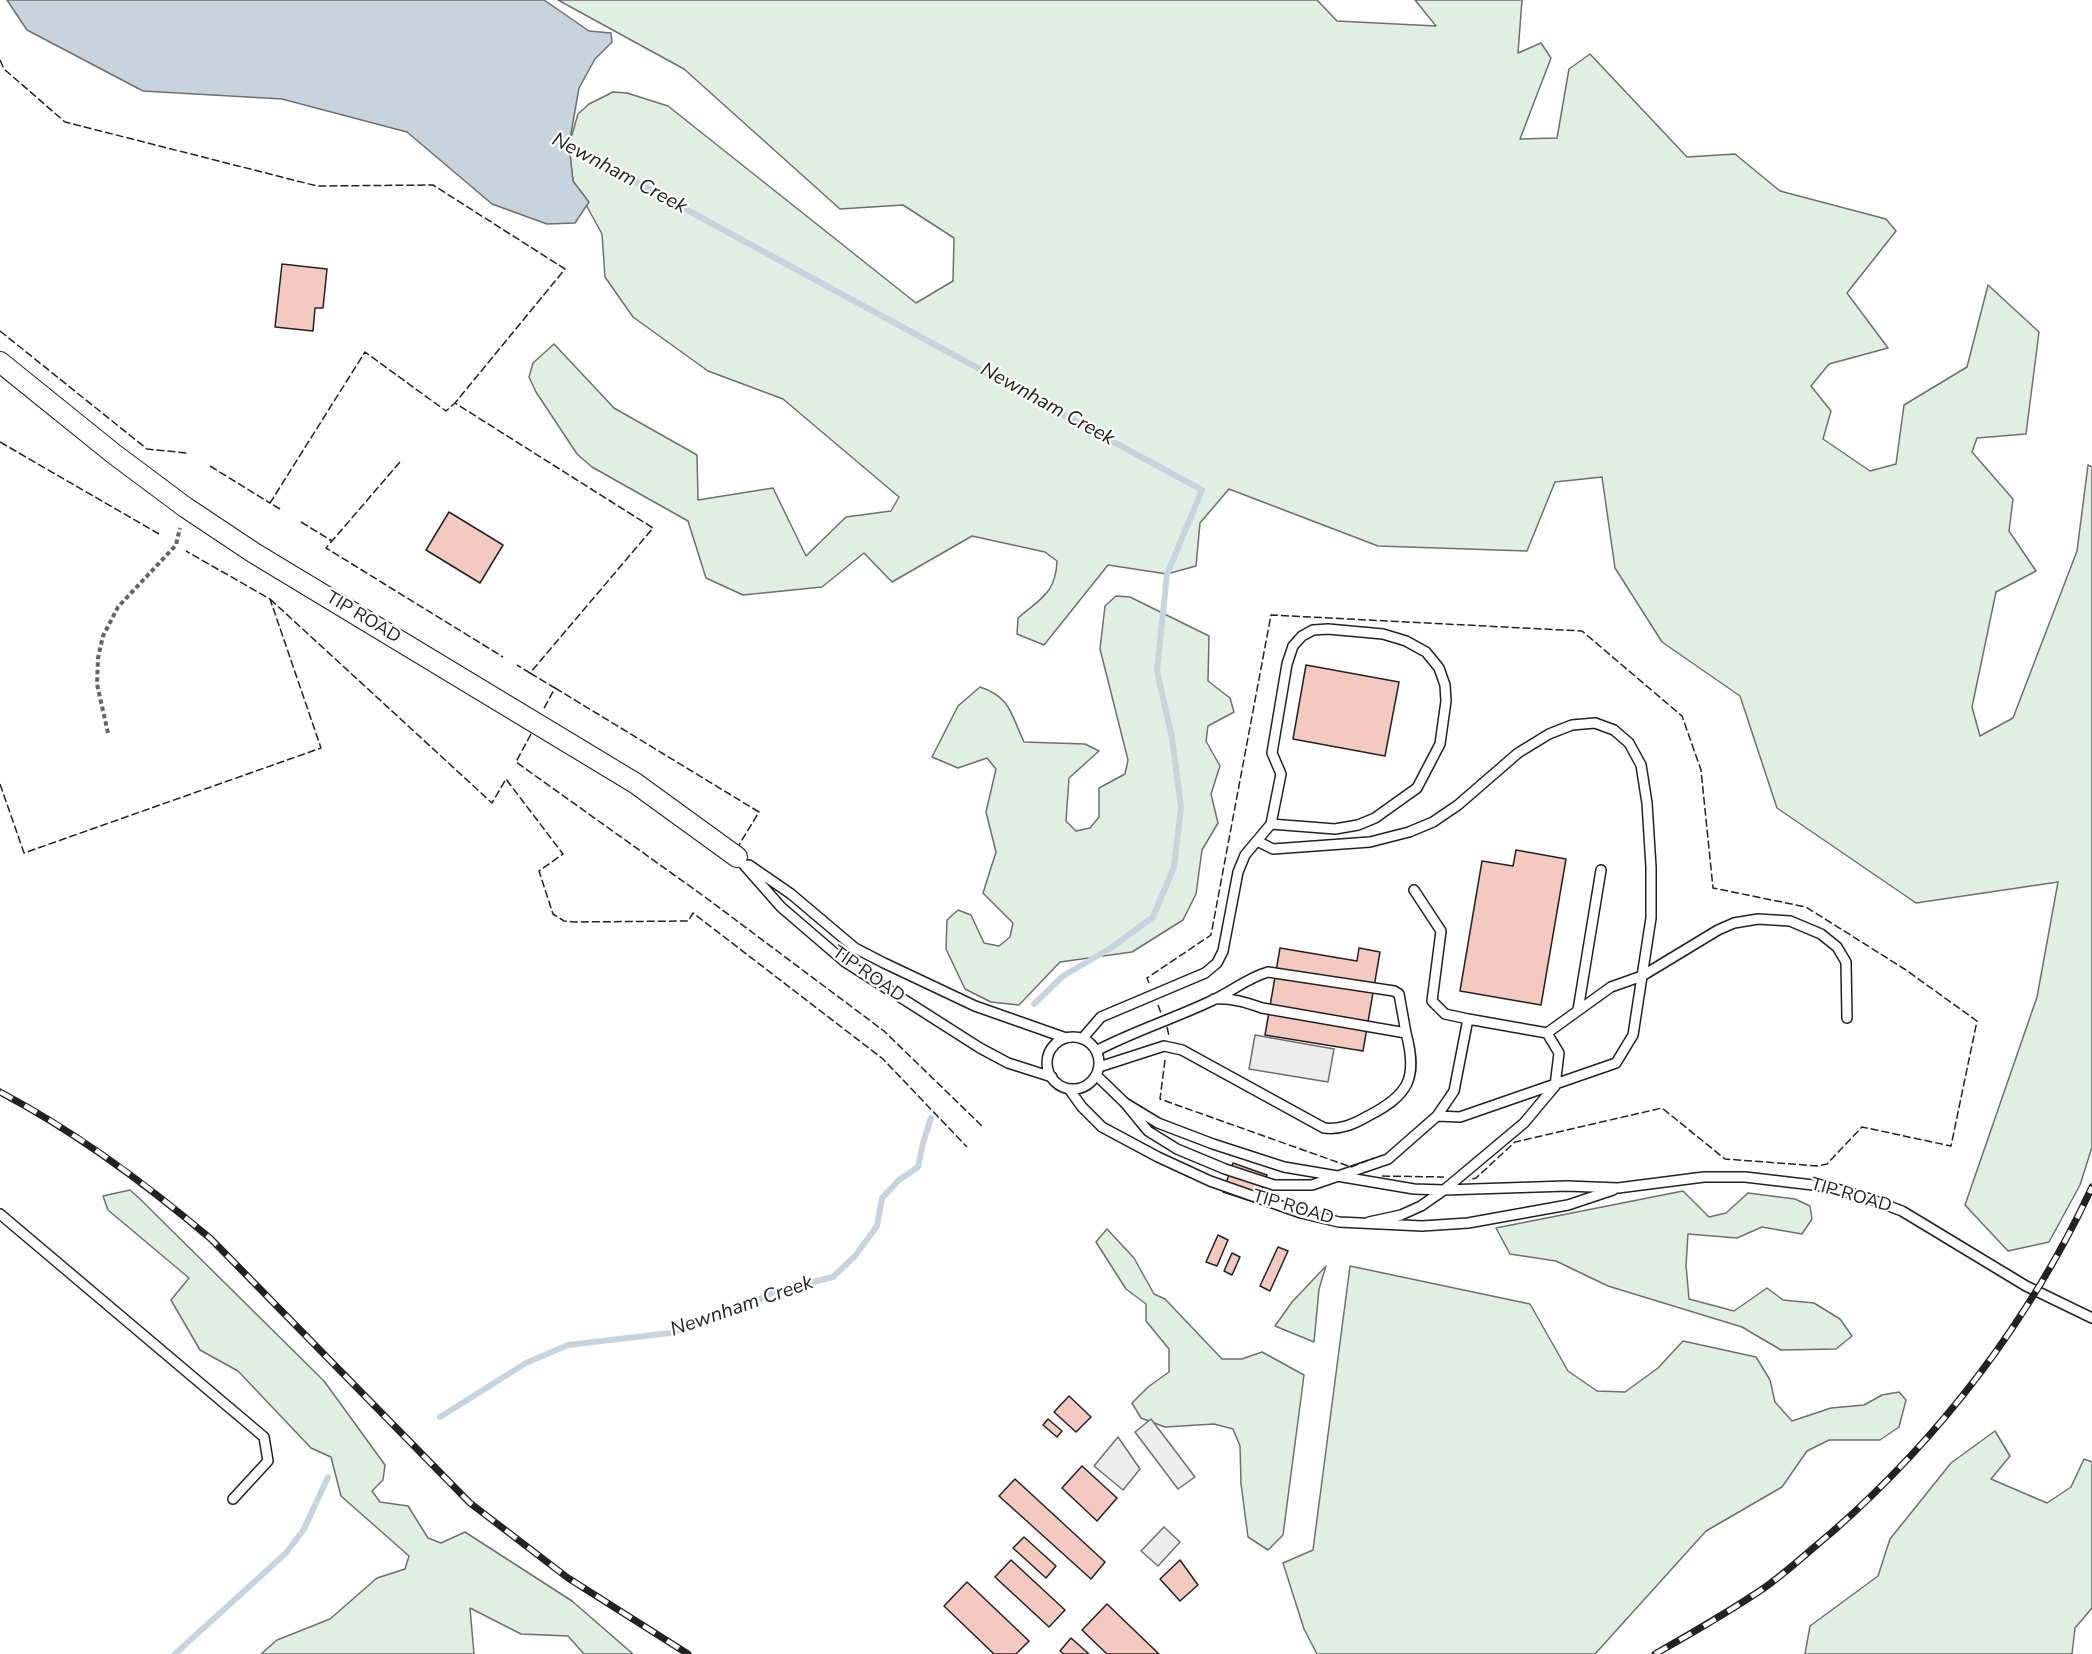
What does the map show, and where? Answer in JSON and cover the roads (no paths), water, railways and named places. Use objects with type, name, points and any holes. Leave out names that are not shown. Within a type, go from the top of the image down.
[{"type":"street","name":"TIP ROAD","points":[[0,362],[114,454],[185,507],[254,553],[635,783],[737,857]]},
{"type":"lane","points":[[1082,1039],[1101,1017],[1204,974],[1217,963],[1223,951],[1238,872],[1245,855],[1272,824],[1281,774],[1272,753],[1287,663],[1293,646],[1302,636],[1313,630],[1328,629],[1383,634],[1406,640],[1426,652],[1439,668],[1445,685],[1446,701],[1440,744],[1417,788],[1375,818],[1358,825],[1335,828],[1272,824]]},
{"type":"lane","points":[[1257,841],[1273,849],[1370,842],[1409,832],[1433,822],[1458,804],[1518,753],[1549,734],[1572,725],[1595,723],[1614,730],[1629,743],[1641,765],[1647,803],[1651,867],[1651,918],[1633,1035],[1616,1063],[1461,1117],[1437,1116]]},
{"type":"lane","name":"TIP ROAD","points":[[737,857],[791,894],[865,953],[975,1006],[1066,1038]]},
{"type":"lane","name":"TIP ROAD","points":[[737,857],[781,907],[845,962],[980,1048],[1008,1063],[1052,1077]]},
{"type":"lane","points":[[1578,1010],[1600,870]]},
{"type":"lane","points":[[1414,890],[1441,931],[1432,1001],[1445,1014],[1547,1033],[1611,987],[1642,976],[1718,930],[1734,923],[1758,919],[1790,921],[1821,934],[1837,947],[1846,962],[1847,1018]]},
{"type":"lane","points":[[1096,1051],[1129,1034],[1214,999],[1254,976],[1268,972],[1382,989],[1399,994],[1412,1061],[1410,1077],[1391,1104],[1335,1129],[1324,1128],[1173,1047],[1164,1046],[1097,1071],[1085,1086],[1069,1089],[1062,1087],[1052,1077],[1048,1070],[1049,1054],[1058,1042],[1066,1038],[1088,1041],[1096,1051],[1097,1071],[1148,1131],[1178,1149],[1225,1169],[1274,1185],[1312,1185],[1388,1159],[1437,1116],[1454,1091],[1468,1019]]},
{"type":"lane","points":[[1214,999],[1229,998],[1262,1008],[1406,1033]]},
{"type":"lane","points":[[1369,1222],[1401,1215],[1421,1206],[1444,1190],[1524,1123],[1555,1086],[1559,1053],[1547,1033]]},
{"type":"lane","name":"TIP ROAD","points":[[1069,1089],[1082,1107],[1102,1127],[1210,1181],[1301,1214],[1339,1222],[1422,1226],[1468,1223],[1568,1205],[1618,1188]]},
{"type":"lane","name":"TIP ROAD","points":[[1125,1103],[1158,1123],[1284,1167],[1414,1189],[1566,1186],[1618,1188],[1704,1177],[1745,1177],[1830,1187],[1902,1211],[2026,1286],[2092,1318]]},
{"type":"lane","points":[[0,1214],[264,1437],[268,1461],[233,1500]]},
{"type":"waterway","name":"Newnham Creek","points":[[562,142],[1202,490],[1167,574],[1157,671],[1172,738],[1181,807],[1174,867],[1153,917],[1111,948],[1063,976],[1034,1004]]},
{"type":"waterway","name":"Newnham Creek","points":[[440,1417],[526,1363],[568,1345],[670,1333],[735,1312],[774,1292],[833,1277],[855,1256],[877,1226],[882,1198],[899,1180],[918,1167],[931,1118]]},
{"type":"waterway","name":"Newnham Creek","points":[[175,1654],[286,1553],[304,1529],[328,1477]]},
{"type":"railway","points":[[0,1092],[83,1141],[161,1198],[211,1239],[470,1503],[568,1578],[688,1654]]},
{"type":"railway","points":[[1655,1654],[1773,1582],[1831,1533],[1909,1457],[1980,1374],[2011,1329],[2068,1236],[2092,1187]]}]
